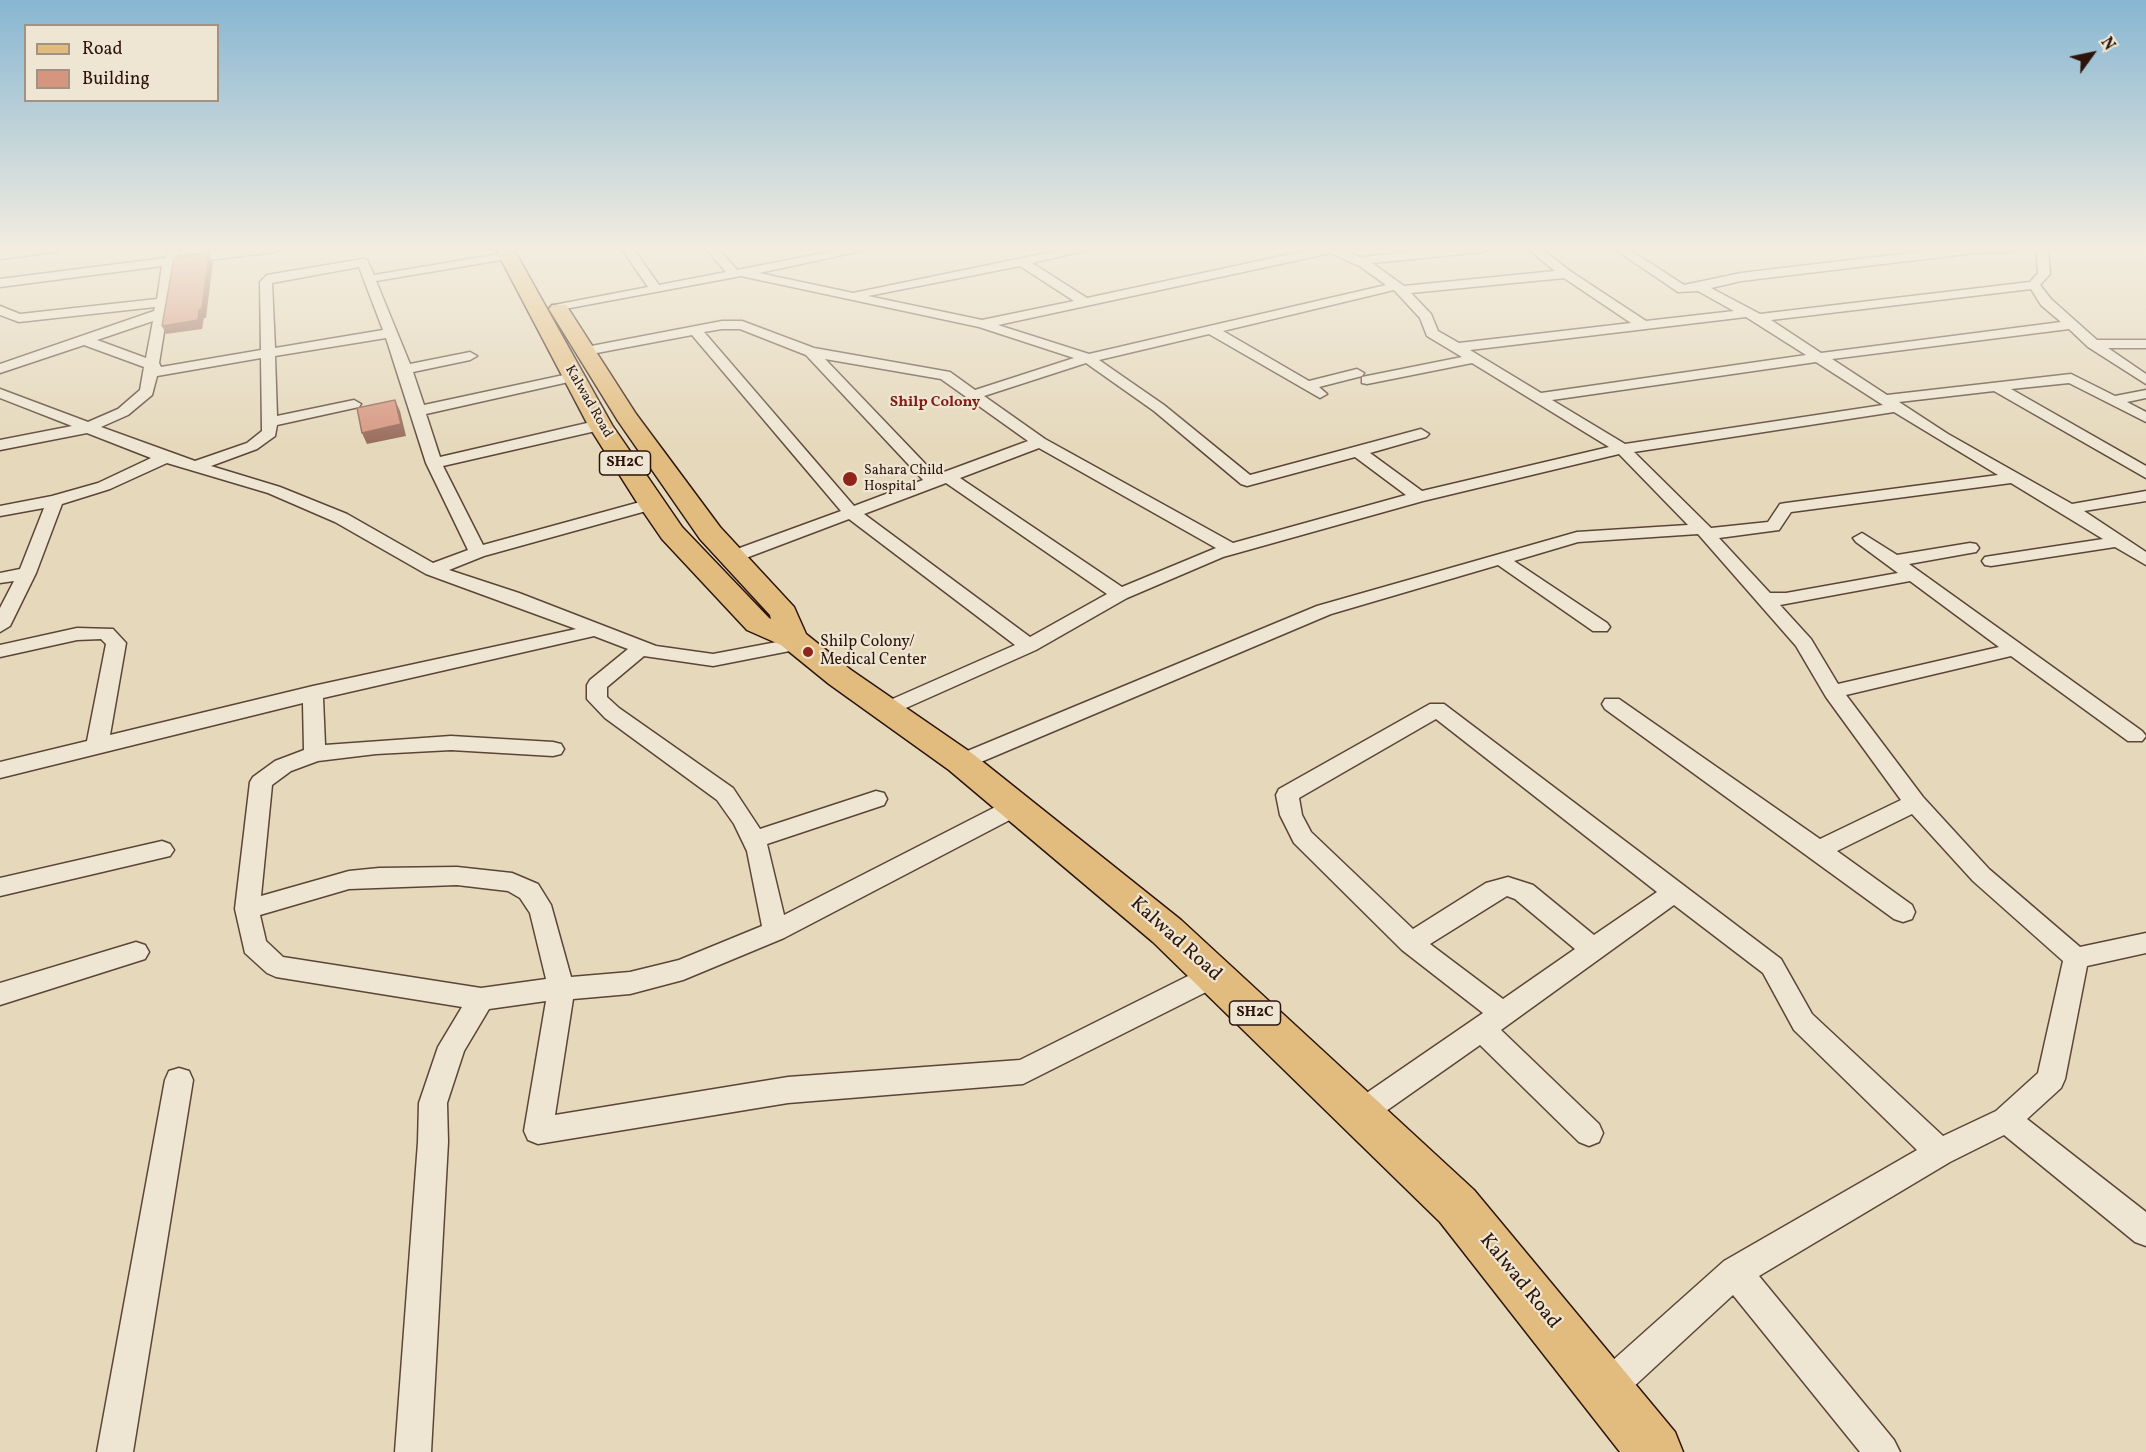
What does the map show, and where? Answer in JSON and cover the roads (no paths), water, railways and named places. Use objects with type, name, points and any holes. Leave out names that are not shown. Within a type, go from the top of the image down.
[{"type":"main road","name":"Kalwad Road","points":[[544,316],[600,425],[651,504],[672,533],[758,624],[795,641],[840,677],[961,762],[1167,930],[1457,1206],[1655,1452]]},
{"type":"main road","name":"Kalwad Road","points":[[564,316],[626,416],[710,533],[784,613],[795,641]]},
{"type":"street","points":[[14,316],[19,318]]},
{"type":"street","points":[[0,325],[19,318],[48,316]]},
{"type":"street","points":[[0,369],[141,316]]},
{"type":"street","points":[[0,445],[87,428],[136,404],[147,392],[162,316]]},
{"type":"street","points":[[196,466],[259,442],[270,433],[266,316]]},
{"type":"street","points":[[383,316],[405,369],[434,463],[478,552]]},
{"type":"street","points":[[943,316],[982,324],[1084,357]]},
{"type":"street","points":[[982,324],[1020,316]]},
{"type":"street","points":[[1024,316],[1159,408],[1247,481],[1420,434]]},
{"type":"street","points":[[973,395],[1084,357],[1267,316]]},
{"type":"street","points":[[1425,316],[1432,333],[1622,449],[1704,532],[1804,643],[1833,692],[1915,803],[1981,875],[2076,958]]},
{"type":"street","points":[[1629,316],[1642,324]]},
{"type":"street","points":[[1455,348],[1642,324],[1752,316],[1822,358],[1943,437],[2011,478],[2069,509],[2146,560]]},
{"type":"street","points":[[2062,316],[2093,344],[2146,380]]},
{"type":"street","points":[[586,351],[695,330],[742,325],[811,352],[945,375],[1040,442],[1231,549]]},
{"type":"street","points":[[1538,398],[2072,325]]},
{"type":"street","points":[[1209,328],[1314,390],[1362,377],[1473,359]]},
{"type":"street","points":[[695,330],[851,512],[1029,646]]},
{"type":"street","points":[[84,339],[153,369],[267,355],[390,333]]},
{"type":"street","points":[[2093,344],[2146,344]]},
{"type":"street","points":[[811,352],[941,479],[1120,594]]},
{"type":"street","points":[[405,369],[470,356]]},
{"type":"street","points":[[418,411],[573,376]]},
{"type":"street","points":[[888,709],[1029,646],[1120,594],[1231,549],[1419,496],[1622,449],[1995,386],[2071,378],[2146,418]]},
{"type":"street","points":[[1995,386],[2146,473]]},
{"type":"street","points":[[0,393],[166,457],[274,490],[342,518],[432,570],[512,597],[653,652],[713,660],[795,641]]},
{"type":"street","points":[[2117,403],[2113,401],[2146,394]]},
{"type":"street","points":[[271,422],[354,404]]},
{"type":"street","points":[[434,463],[600,425]]},
{"type":"street","points":[[732,557],[1040,442]]},
{"type":"street","points":[[1358,451],[1419,496]]},
{"type":"street","points":[[0,511],[55,501],[104,486],[166,457]]},
{"type":"street","points":[[961,762],[1324,610],[1577,537],[1704,532],[1773,526],[1786,508],[2011,478]]},
{"type":"street","points":[[2069,509],[2146,496]]},
{"type":"street","points":[[0,626],[27,573],[55,501]]},
{"type":"street","points":[[432,570],[478,552],[651,504]]},
{"type":"street","points":[[1862,538],[2135,736]]},
{"type":"street","points":[[1991,561],[2117,542]]},
{"type":"street","points":[[1894,561],[1970,548]]},
{"type":"street","points":[[1500,559],[1600,627]]},
{"type":"street","points":[[0,578],[27,573]]},
{"type":"street","points":[[1763,599],[1786,599],[1914,575]]},
{"type":"street","points":[[0,770],[313,693],[596,630]]},
{"type":"street","points":[[0,651],[77,634],[106,633],[116,643],[97,746]]},
{"type":"street","points":[[641,648],[597,685],[597,699],[612,713],[725,794],[744,820],[759,851],[775,931]]},
{"type":"street","points":[[1833,692],[2015,649]]},
{"type":"street","points":[[313,693],[315,754]]},
{"type":"street","points":[[1612,704],[1819,850],[1902,912]]},
{"type":"street","points":[[1589,1134],[1492,1021],[1302,837],[1291,815],[1287,795],[1437,709],[1772,966],[1803,1022],[1940,1152]]},
{"type":"street","points":[[553,749],[451,743],[376,747],[315,754],[283,766],[261,783],[247,909],[254,946],[276,966],[481,999],[525,992],[630,983],[683,969],[775,931],[1017,806]]},
{"type":"street","points":[[753,840],[876,799]]},
{"type":"street","points":[[1819,850],[1915,803]]},
{"type":"street","points":[[0,887],[162,850]]},
{"type":"street","points":[[247,909],[349,880],[379,877],[457,876],[512,882],[529,891],[542,912],[561,989],[538,1131],[788,1090],[1023,1072],[1215,975]]},
{"type":"street","points":[[1411,943],[1495,890],[1508,886],[1524,892],[1592,948]]},
{"type":"street","points":[[1359,1114],[1674,892]]},
{"type":"street","points":[[2076,958],[2146,943]]},
{"type":"street","points":[[0,994],[136,952]]},
{"type":"street","points":[[1605,1390],[1735,1272],[1940,1152],[2006,1120],[2051,1079],[2076,958]]},
{"type":"street","points":[[413,1452],[433,1103],[452,1047],[481,999]]},
{"type":"street","points":[[115,1452],[179,1080]]},
{"type":"street","points":[[2006,1120],[2146,1231]]},
{"type":"street","points":[[1735,1272],[1882,1452]]},
{"type":"place","name":"Sahara Child Hospital","points":[[850,479]]},
{"type":"place","name":"Shilp Colony/ Medical Center","points":[[808,652]]},
{"type":"district","name":"Shilp Colony","points":[[935,403]]}]
